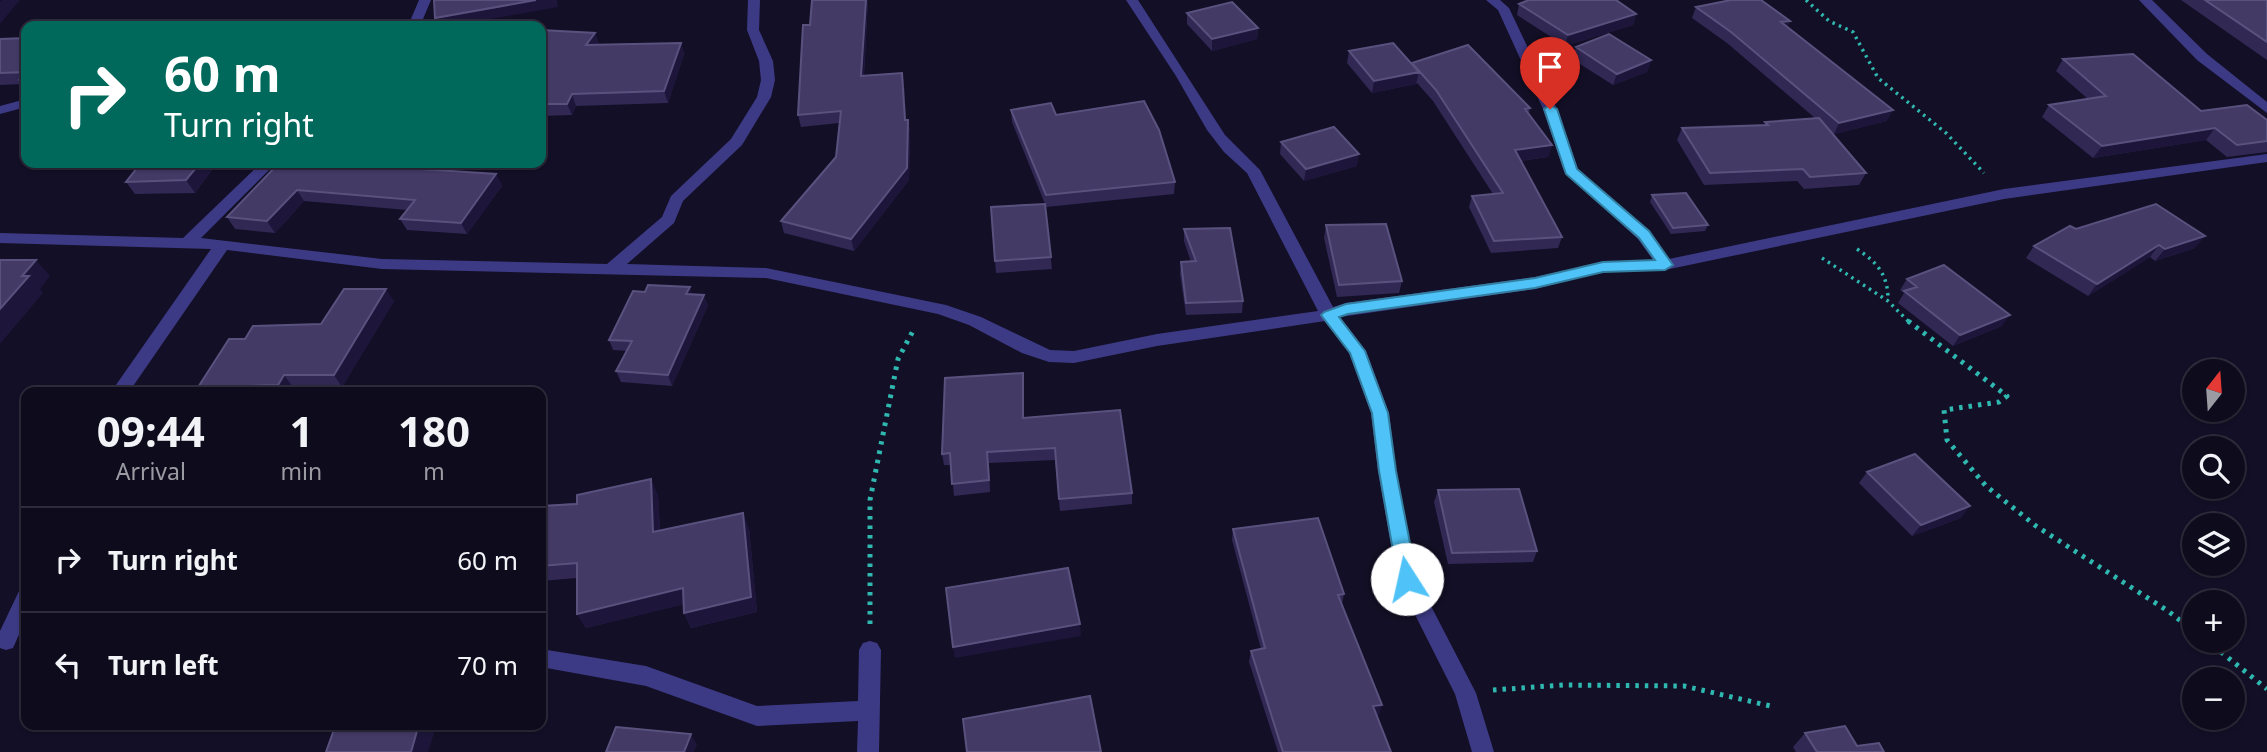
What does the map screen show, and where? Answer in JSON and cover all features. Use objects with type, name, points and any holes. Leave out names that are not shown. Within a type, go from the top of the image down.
[{"type":"street","points":[[416,21],[425,0]]},
{"type":"street","points":[[608,271],[669,219],[676,199],[737,142],[764,97],[768,80],[766,61],[753,30],[754,0]]},
{"type":"street","points":[[1132,0],[1181,73],[1208,123],[1233,154],[1253,170],[1329,315],[1357,351],[1380,413],[1387,471],[1407,579],[1465,692],[1483,752]]},
{"type":"street","points":[[1492,0],[1503,8],[1550,109],[1571,171],[1644,234],[1665,265]]},
{"type":"street","points":[[2145,0],[2202,57],[2267,109]]},
{"type":"street","points":[[0,110],[21,104]]},
{"type":"street","points":[[0,238],[223,244],[382,264],[766,273],[940,309],[975,321],[1028,349],[1049,356],[1074,358],[1157,340],[1329,315],[1346,309],[1535,283],[1603,267],[1665,265],[2004,194],[2267,158]]},
{"type":"street","points":[[186,244],[264,168]]},
{"type":"street","points":[[123,387],[223,244]]},
{"type":"street","points":[[6,641],[21,608]]},
{"type":"street","points":[[868,752],[870,650]]},
{"type":"street","points":[[546,658],[646,676],[757,716],[868,710]]},
{"type":"path","points":[[1806,0],[1829,21],[1853,32],[1878,78],[1946,133],[2004,194]]},
{"type":"path","points":[[1827,230],[1876,261],[1889,282],[1888,301]]},
{"type":"path","points":[[1787,240],[1829,262],[1888,301],[1916,329],[2007,396],[1999,401],[1944,410],[1947,440],[1986,486],[2036,526],[2182,622]]},
{"type":"path","points":[[870,650],[870,500],[889,402],[898,359],[910,332],[940,309]]},
{"type":"path","points":[[2222,653],[2267,689]]},
{"type":"path","points":[[1465,692],[1563,685],[1684,687],[1775,707]]},
{"type":"building","points":[[434,0],[536,0],[435,18]]},
{"type":"building","points":[[812,0],[866,0],[861,76],[902,73],[905,120],[908,120],[907,168],[851,239],[781,221],[836,157],[841,111],[798,115],[803,25],[810,25]]},
{"type":"building","points":[[1529,0],[1616,0],[1636,14],[1568,35],[1519,4]]},
{"type":"building","points":[[1731,0],[1761,0],[1790,21],[1781,22],[1893,110],[1839,123],[1731,32],[1696,7]]},
{"type":"building","points":[[2205,0],[2267,0],[2267,42]]},
{"type":"building","points":[[1232,2],[1258,28],[1212,39],[1187,13]]},
{"type":"building","points":[[546,30],[595,33],[586,45],[681,43],[664,91],[572,94],[567,104],[546,104]]},
{"type":"building","points":[[1609,34],[1651,60],[1617,74],[1576,47]]},
{"type":"building","points":[[21,38],[21,72],[0,73],[0,39]]},
{"type":"building","points":[[1393,43],[1419,72],[1374,81],[1349,51]]},
{"type":"building","points":[[1468,45],[1530,108],[1525,109],[1552,145],[1515,150],[1562,237],[1494,241],[1472,196],[1503,193],[1436,90],[1412,63]]},
{"type":"building","points":[[2133,54],[2201,111],[2247,105],[2267,120],[2267,141],[2237,145],[2215,128],[2102,146],[2049,105],[2106,96],[2063,59]]},
{"type":"building","points":[[1144,101],[1159,130],[1175,182],[1046,195],[1011,110],[1051,103],[1056,115]]},
{"type":"building","points":[[1819,118],[1866,173],[1810,177],[1803,169],[1710,173],[1682,128],[1768,125],[1765,122]]},
{"type":"building","points":[[1334,127],[1359,154],[1306,169],[1281,142]]},
{"type":"building","points":[[137,168],[196,168],[186,180],[126,182]]},
{"type":"building","points":[[274,168],[421,168],[496,174],[461,223],[400,219],[415,200],[297,190],[267,221],[227,217]]},
{"type":"building","points":[[1686,193],[1708,225],[1673,228],[1652,195]]},
{"type":"building","points":[[1045,204],[1051,257],[995,261],[991,207]]},
{"type":"building","points":[[2156,204],[2205,236],[2165,249],[2159,245],[2097,284],[2034,246],[2070,226],[2076,229]]},
{"type":"building","points":[[1386,224],[1402,281],[1339,285],[1326,225]]},
{"type":"building","points":[[1230,228],[1243,301],[1186,303],[1181,262],[1196,261],[1184,229]]},
{"type":"building","points":[[0,260],[36,260],[22,276],[29,276],[0,309]]},
{"type":"building","points":[[1944,265],[2010,315],[1960,335],[1904,291],[1917,287],[1907,279]]},
{"type":"building","points":[[648,285],[690,287],[686,294],[704,295],[668,375],[616,371],[632,341],[609,340],[633,291],[645,292]]},
{"type":"building","points":[[344,289],[386,289],[334,375],[284,375],[278,385],[198,387],[229,339],[245,339],[253,326],[321,324]]},
{"type":"building","points":[[1023,373],[1023,418],[1120,410],[1132,493],[1059,499],[1055,448],[987,452],[989,480],[952,484],[950,453],[942,454],[945,378]]},
{"type":"building","points":[[1915,454],[1970,506],[1921,525],[1867,472]]},
{"type":"building","points":[[651,479],[653,532],[743,513],[751,597],[684,613],[683,588],[577,614],[577,563],[546,566],[546,506],[577,504],[577,495]]},
{"type":"building","points":[[1519,489],[1537,551],[1452,553],[1438,490]]},
{"type":"building","points":[[1318,518],[1344,594],[1338,595],[1382,705],[1373,706],[1391,752],[1283,752],[1251,651],[1265,648],[1233,529]]},
{"type":"building","points":[[1068,568],[1080,624],[953,647],[946,588]]},
{"type":"building","points":[[1090,696],[1101,752],[967,752],[963,719]]},
{"type":"building","points":[[1845,726],[1857,746],[1879,743],[1884,752],[1817,752],[1805,733]]},
{"type":"building","points":[[616,727],[691,734],[684,752],[606,752]]},
{"type":"building","points":[[334,730],[417,730],[411,752],[326,752]]},
{"type":"route","points":[[1407,579],[1387,471],[1380,413],[1357,351],[1329,315],[1346,309],[1535,283],[1603,267],[1665,265],[1644,234],[1571,171],[1550,109]]}]
